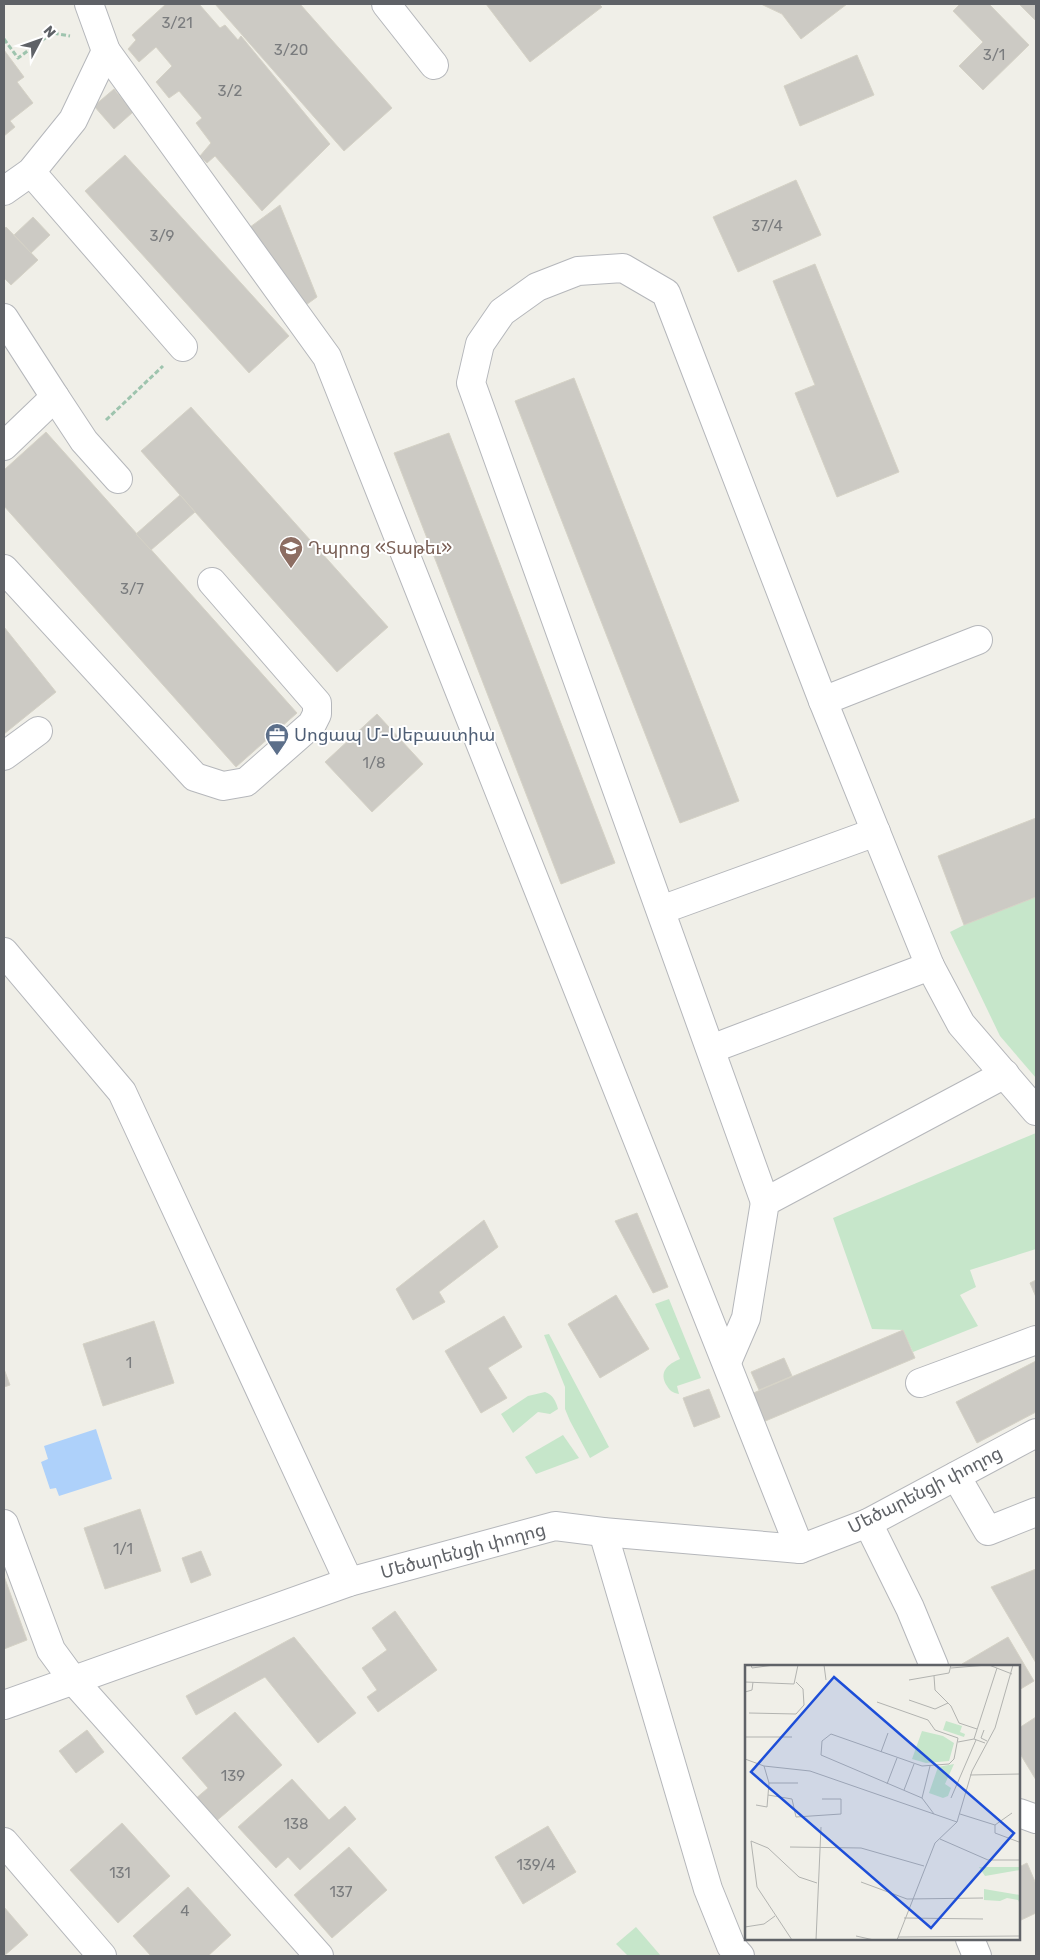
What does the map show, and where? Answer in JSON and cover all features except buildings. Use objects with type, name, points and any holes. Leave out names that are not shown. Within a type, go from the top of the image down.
[{"type":"street","points":[[89,4],[106,51],[327,357],[800,1548]]},
{"type":"street","points":[[386,4],[434,65]]},
{"type":"street","points":[[4,191],[31,172],[73,120],[106,51]]},
{"type":"street","points":[[31,172],[183,347]]},
{"type":"street","points":[[727,1362],[746,1318],[765,1202],[662,910],[471,383],[480,344],[502,312],[537,287],[578,271],[623,268],[666,293],[823,701],[930,966],[961,1024],[1036,1111]]},
{"type":"street","points":[[4,318],[84,441],[118,479]]},
{"type":"street","points":[[4,446],[55,397]]},
{"type":"street","points":[[4,569],[195,777],[223,786],[246,782],[283,750],[312,724],[317,714],[317,703],[212,582]]},
{"type":"street","points":[[823,701],[978,640]]},
{"type":"street","points":[[4,756],[38,731]]},
{"type":"street","points":[[662,910],[876,832]]},
{"type":"street","points":[[4,952],[122,1092],[349,1582]]},
{"type":"street","points":[[711,1050],[930,966]]},
{"type":"street","points":[[765,1202],[1005,1074]]},
{"type":"street","points":[[920,1383],[1036,1340]]},
{"type":"street","name":"Մեծարենցի փողոց","points":[[4,1705],[349,1582],[555,1526],[603,1532],[800,1548],[868,1522],[1036,1433]]},
{"type":"street","points":[[956,1476],[988,1532],[1036,1512]]},
{"type":"street","points":[[868,1522],[910,1608],[934,1665]]},
{"type":"street","points":[[4,1524],[51,1650],[73,1680],[318,1956]]},
{"type":"street","points":[[603,1532],[708,1888],[732,1946],[740,1956]]},
{"type":"street","points":[[1020,1812],[1036,1819]]},
{"type":"street","points":[[4,1842],[102,1956]]},
{"type":"street","points":[[970,1940],[977,1956]]},
{"type":"path","points":[[4,40],[18,58],[52,33],[77,37]]},
{"type":"path","points":[[84,441],[183,347]]},
{"type":"green space","points":[[1036,897],[1036,1078],[1000,1036],[950,932]]},
{"type":"green space","points":[[1036,1133],[1036,1249],[970,1270],[976,1287],[960,1295],[978,1326],[913,1352],[903,1330],[872,1329],[833,1218]]},
{"type":"green space","points":[[669,1299],[701,1378],[677,1386],[679,1394],[673,1392],[664,1381],[664,1373],[668,1366],[680,1359],[655,1304]]},
{"type":"green space","points":[[549,1334],[609,1447],[590,1458],[565,1409],[565,1387],[544,1335]]},
{"type":"green space","points":[[545,1392],[554,1399],[558,1409],[550,1414],[538,1412],[513,1433],[501,1414],[528,1396]]},
{"type":"green space","points":[[563,1435],[579,1458],[536,1474],[525,1457]]},
{"type":"green space","points":[[636,1927],[661,1956],[628,1956],[616,1944]]},
{"type":"water","points":[[96,1429],[112,1479],[59,1496],[56,1488],[50,1489],[41,1462],[48,1459],[44,1446]]},
{"type":"place","name":"Դպրոց «Տաթեւ»","points":[[291,569]]},
{"type":"place","name":"Սոցապ Մ-Սեբաստիա","points":[[277,756]]}]
